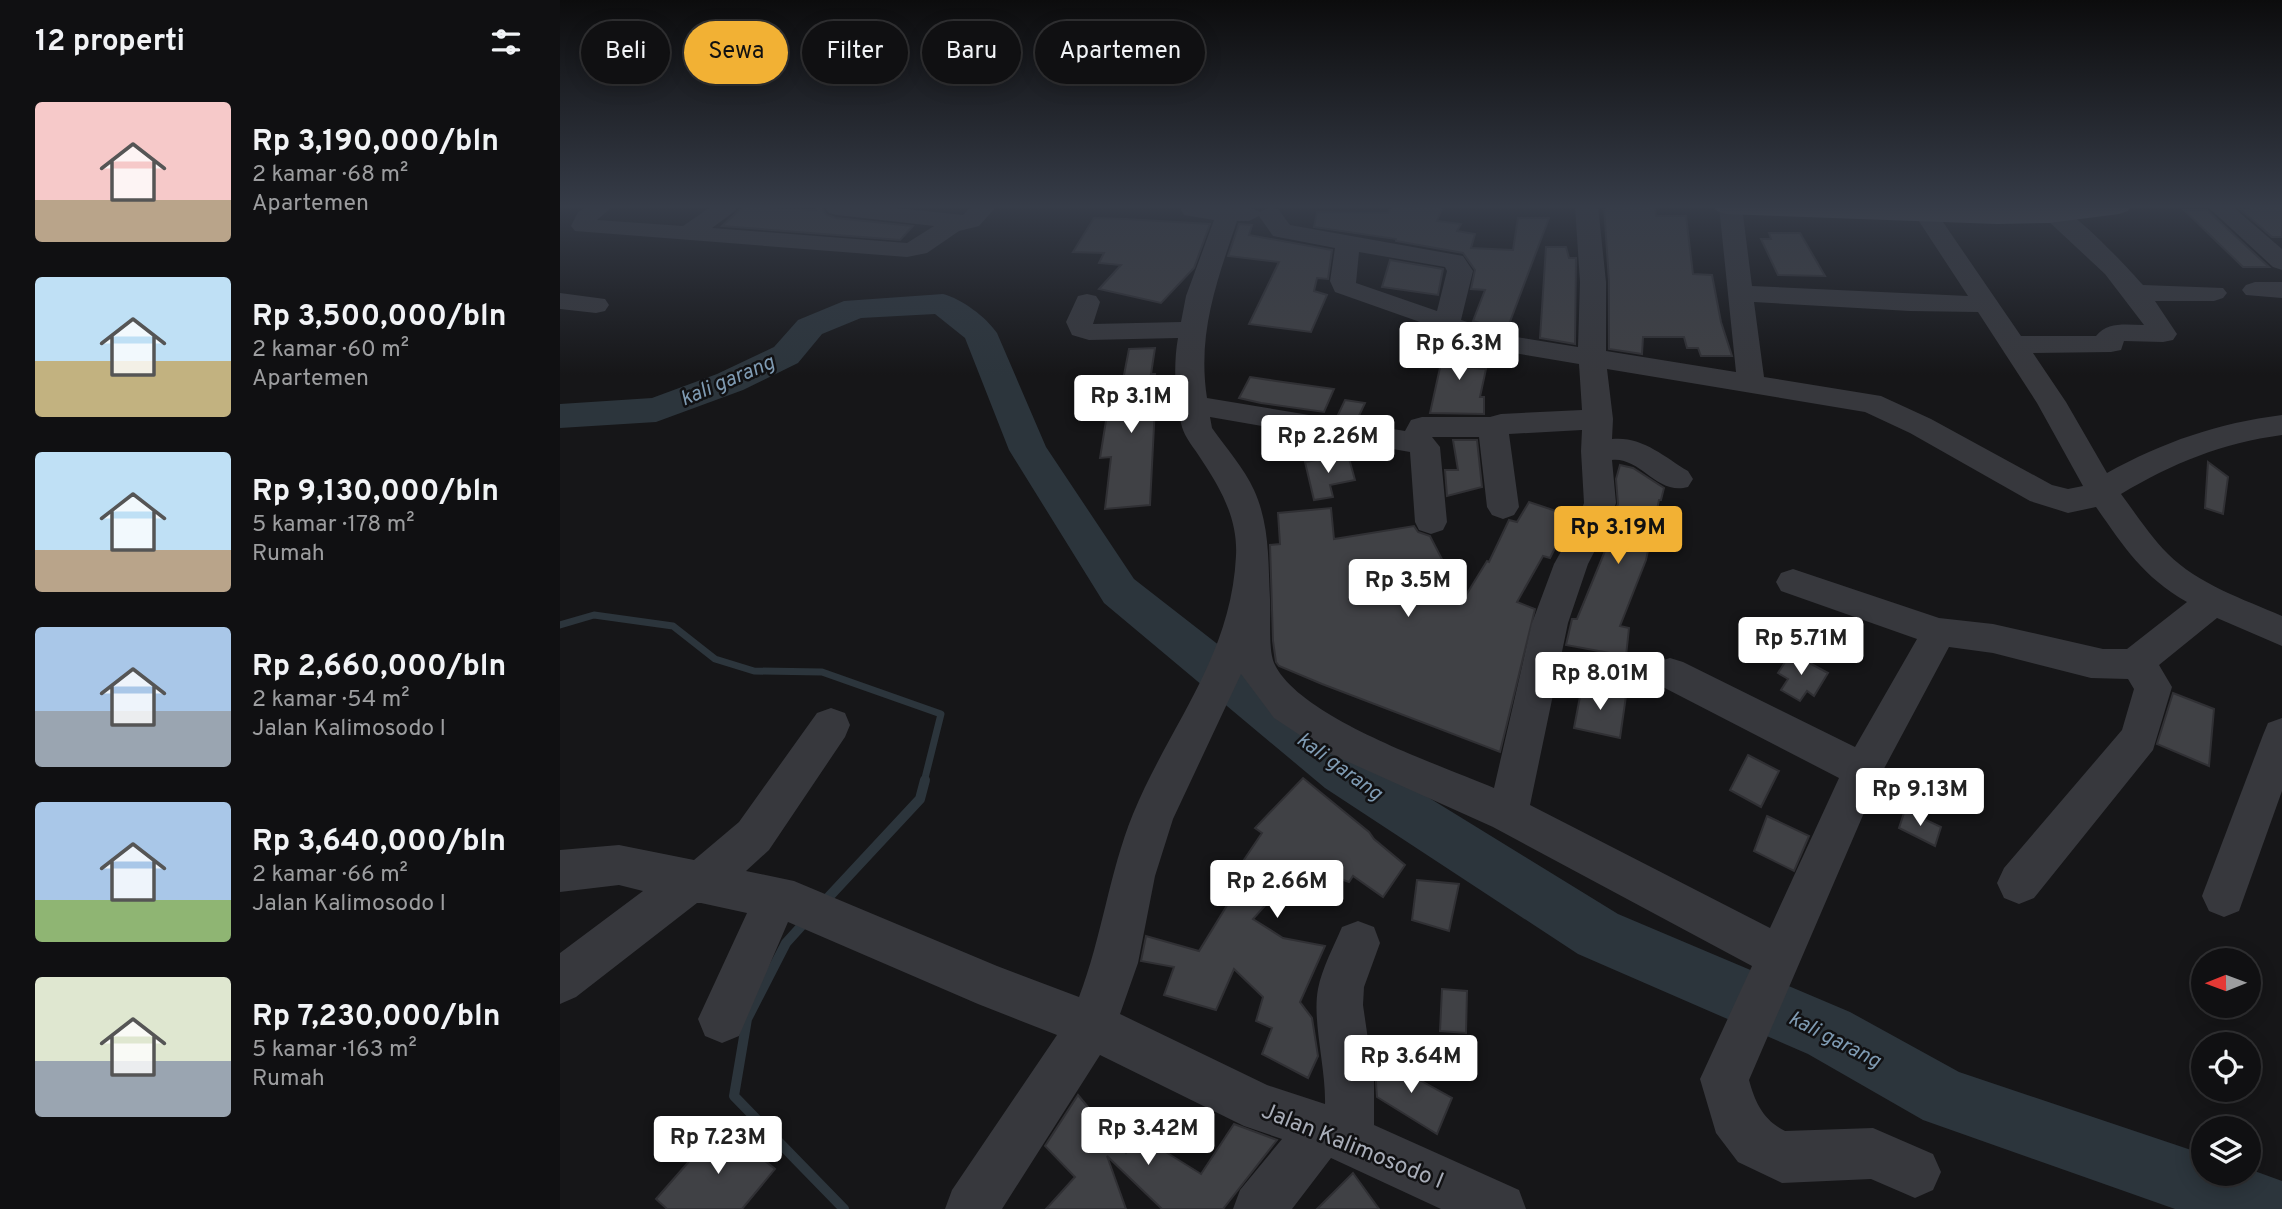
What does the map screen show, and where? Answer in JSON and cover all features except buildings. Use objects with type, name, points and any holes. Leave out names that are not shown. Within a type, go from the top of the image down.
[{"type":"street","points":[[1211,262],[1199,296],[1189,352],[1193,405],[1197,429],[1234,482],[1244,504],[1251,536],[1254,656],[1258,671],[1287,706],[1338,738],[1508,814],[1768,984]]},
{"type":"street","points":[[1346,262],[1344,286],[1494,341],[1852,398],[1890,410],[2020,482],[2067,501],[2083,501],[2160,456],[2193,443],[2245,429],[2282,425]]},
{"type":"street","points":[[1447,324],[1460,266],[1456,262]]},
{"type":"street","points":[[1508,814],[1550,622],[1571,564],[1594,521],[1600,503],[1592,358],[1591,262]]},
{"type":"street","points":[[1737,262],[1751,383]]},
{"type":"street","points":[[1959,262],[2057,412],[2101,490],[2157,564],[2175,579],[2213,601],[2282,632]]},
{"type":"street","points":[[2014,345],[2111,344],[2109,337],[2115,334],[2163,334],[2136,293],[2108,262]]},
{"type":"street","points":[[2255,290],[2282,290]]},
{"type":"street","points":[[1742,293],[1910,303],[1987,304]]},
{"type":"street","points":[[2136,293],[2214,293]]},
{"type":"street","points":[[560,301],[596,306]]},
{"type":"street","points":[[1087,302],[1079,323],[1082,329],[1089,332],[1192,330]]},
{"type":"street","points":[[1193,405],[1415,442],[1425,447],[1432,522]]},
{"type":"street","points":[[1415,442],[1422,427],[1493,427],[1501,424],[1597,435],[1628,448],[1677,479]]},
{"type":"street","points":[[1493,427],[1503,506]]},
{"type":"street","points":[[971,1209],[1093,1025],[1115,963],[1134,876],[1153,816],[1205,715],[1234,651],[1243,627],[1252,577]]},
{"type":"street","points":[[1793,582],[1939,632],[1983,636],[2105,665],[2137,662],[2213,601]]},
{"type":"street","points":[[1915,1172],[1873,1153],[1782,1157],[1756,1144],[1734,1115],[1724,1079],[1863,770],[1939,632]]},
{"type":"street","points":[[2019,883],[2139,738],[2153,687],[2137,662]]},
{"type":"street","points":[[1670,673],[1863,770]]},
{"type":"street","points":[[560,981],[754,836],[831,725]]},
{"type":"street","points":[[2224,896],[2282,735]]},
{"type":"street","name":"Jalan Kalimosodo I","points":[[560,871],[619,865],[799,906],[994,988],[1093,1025],[1175,1068],[1262,1108],[1336,1134],[1443,1200],[1500,1209]]},
{"type":"street","points":[[722,1019],[799,906]]},
{"type":"street","points":[[1259,1209],[1336,1134],[1350,1081],[1340,1005],[1341,987],[1358,943]]},
{"type":"waterway","name":"kali garang","points":[[560,416],[656,410],[730,382],[786,355],[810,327],[856,308],[943,304],[980,333],[1028,450],[1119,591],[1343,772],[1598,934],[1829,1033],[1945,1098],[2269,1209]]},
{"type":"waterway","points":[[560,625],[594,615],[673,626],[715,659],[754,671],[822,672],[941,714],[924,782]]},
{"type":"waterway","points":[[825,901],[920,799],[925,780]]},
{"type":"waterway","points":[[805,922],[786,943],[747,1019],[734,1096],[844,1209]]}]
